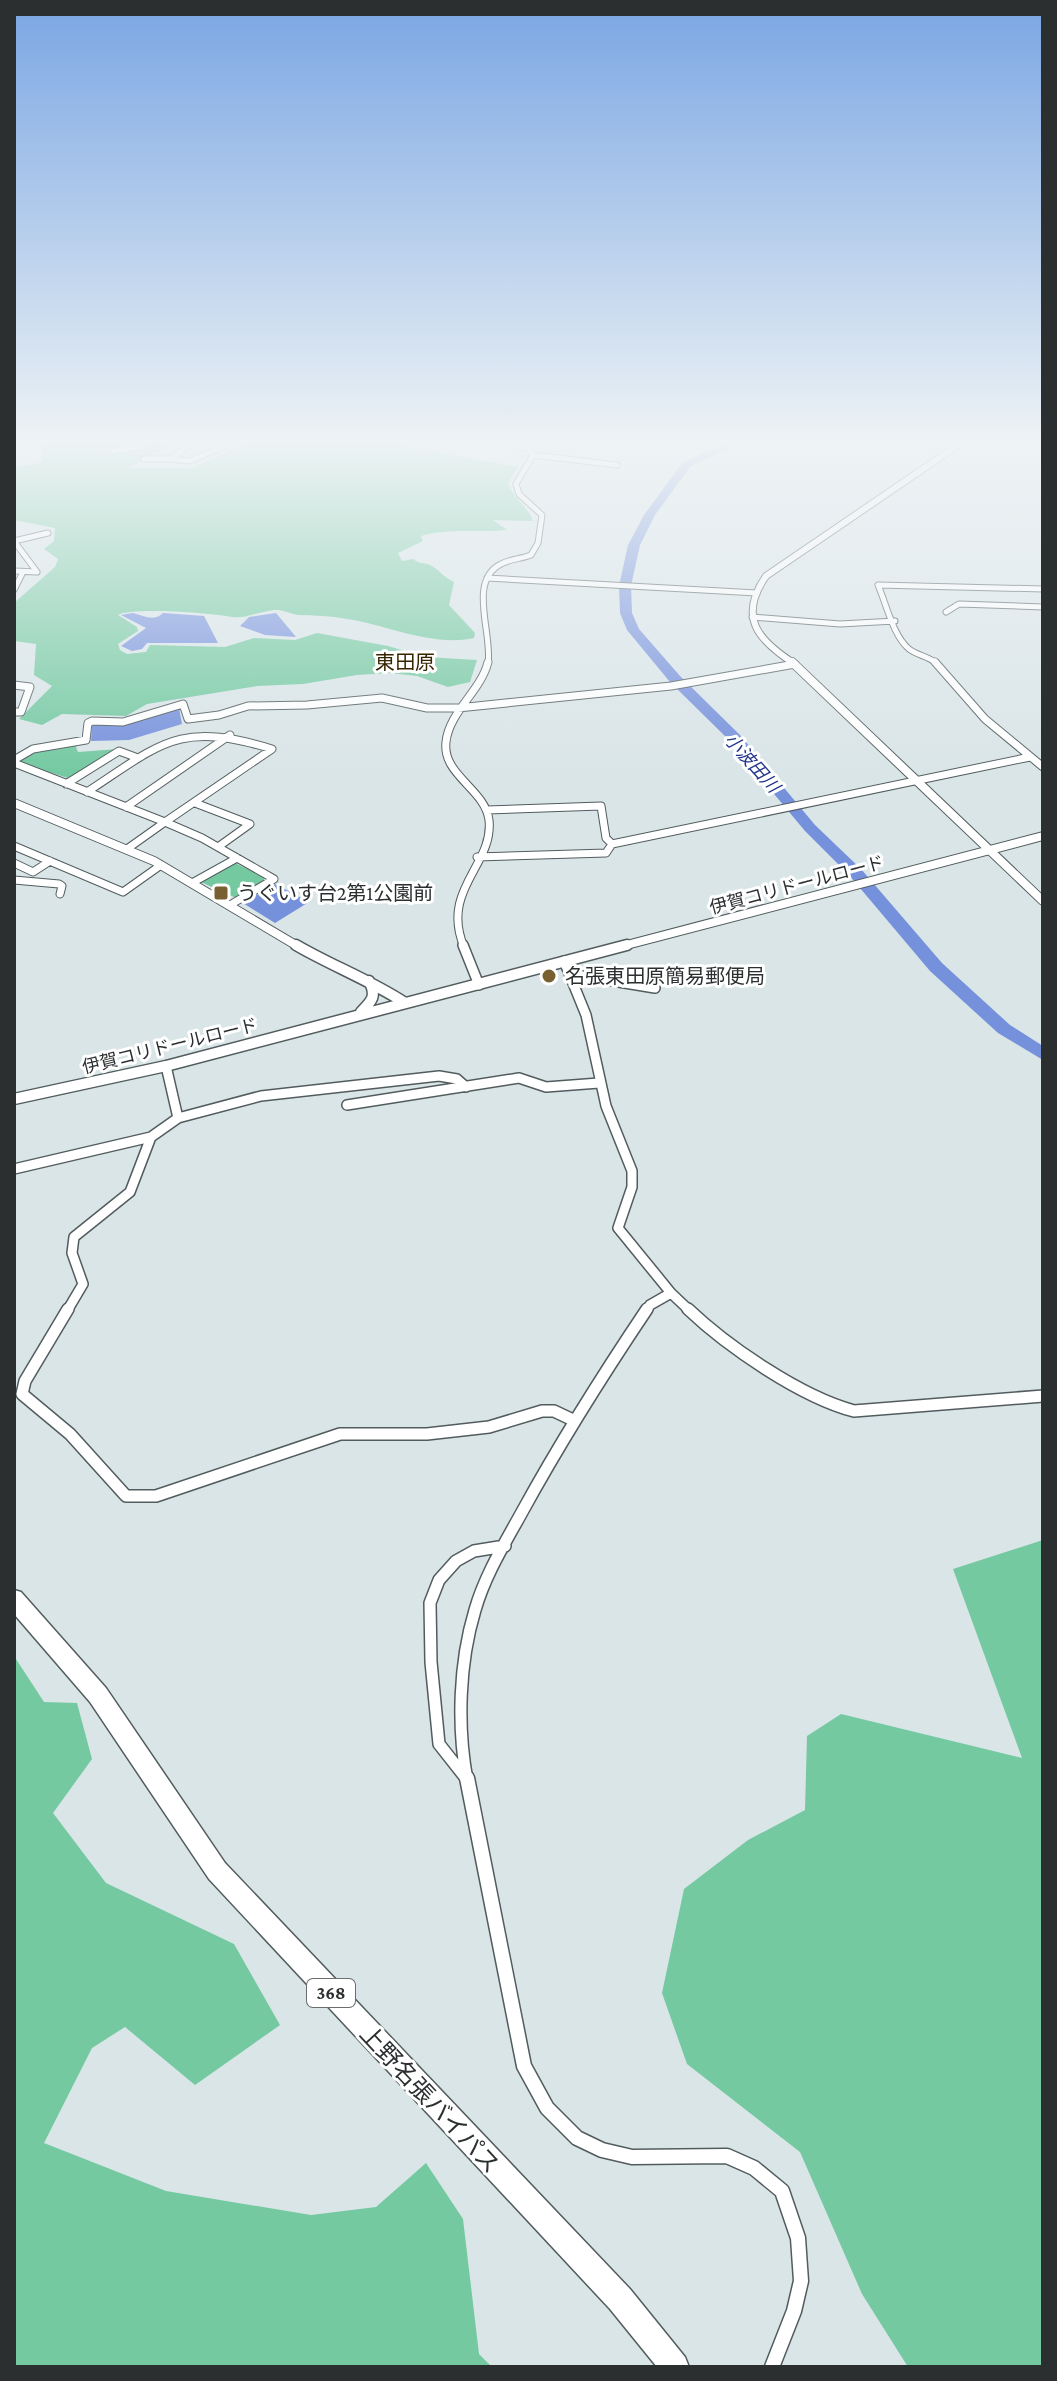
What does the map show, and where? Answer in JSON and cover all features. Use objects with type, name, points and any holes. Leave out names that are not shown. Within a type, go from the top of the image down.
[{"type":"highway","name":"上野名張バイパス","points":[[14,1599],[98,1695],[217,1871],[620,2299],[675,2367]]},
{"type":"street","points":[[14,571],[37,570],[24,554]]},
{"type":"street","points":[[479,985],[455,920],[457,901],[489,830],[487,810],[475,790],[456,773],[445,750],[449,730],[482,680],[490,651],[490,626],[481,605],[487,578],[498,564],[529,554]]},
{"type":"street","points":[[795,554],[765,578],[757,593],[753,628],[763,641],[795,664],[1043,901]]},
{"type":"street","points":[[14,590],[23,572]]},
{"type":"street","points":[[487,578],[757,593]]},
{"type":"street","points":[[1043,589],[878,585],[902,641],[910,650],[931,658],[990,724],[1043,767]]},
{"type":"street","points":[[946,612],[959,604],[1043,607]]},
{"type":"street","points":[[752,617],[840,624],[895,621]]},
{"type":"street","points":[[14,762],[33,749],[86,740],[88,723],[92,721],[123,722],[183,704],[188,719],[219,715],[248,706],[312,705],[349,699],[386,698],[427,708],[466,707],[671,686],[795,664]]},
{"type":"street","points":[[14,685],[30,687],[21,712],[14,712]]},
{"type":"street","points":[[87,792],[171,738],[187,733],[230,735],[272,749],[127,849]]},
{"type":"street","points":[[126,807],[230,735]]},
{"type":"street","points":[[66,784],[119,751],[138,758]]},
{"type":"street","points":[[477,857],[606,853],[612,844],[1030,757]]},
{"type":"street","points":[[14,762],[165,822],[218,847],[274,879],[230,905]]},
{"type":"street","points":[[14,803],[161,865],[323,961],[367,979],[405,1003]]},
{"type":"street","points":[[195,803],[250,824],[218,847]]},
{"type":"street","points":[[487,810],[601,806],[606,838],[612,844]]},
{"type":"street","name":"伊賀コリドールロード","points":[[14,1099],[166,1066],[1043,836]]},
{"type":"street","points":[[14,846],[123,892],[161,865]]},
{"type":"street","points":[[192,883],[237,858]]},
{"type":"street","points":[[17,880],[50,861]]},
{"type":"street","points":[[14,863],[33,872]]},
{"type":"street","points":[[17,880],[59,884],[62,886],[60,894]]},
{"type":"street","points":[[564,961],[586,1015],[599,1083],[633,1178],[618,1228],[626,1243],[671,1293],[716,1336],[809,1395],[845,1410],[1043,1396]]},
{"type":"street","points":[[570,974],[655,988]]},
{"type":"street","points":[[353,1017],[373,1000],[373,985],[367,979]]},
{"type":"street","points":[[166,1066],[178,1118]]},
{"type":"street","points":[[14,1169],[151,1137],[178,1118],[261,1096],[430,1077],[451,1078],[464,1083],[466,1087]]},
{"type":"street","points":[[347,1105],[519,1078],[546,1087],[599,1083]]},
{"type":"street","points":[[151,1137],[130,1192],[74,1237],[72,1253],[83,1284],[25,1381],[22,1394],[70,1434],[126,1496],[156,1496],[340,1434],[427,1434],[454,1428],[489,1427],[542,1411],[554,1411],[573,1420]]},
{"type":"street","points":[[671,1293],[650,1305],[573,1420],[505,1546],[475,1609],[465,1654],[461,1719],[467,1780],[524,2066],[547,2108],[577,2138],[602,2150],[632,2157],[727,2156],[754,2168],[782,2191],[798,2238],[801,2281],[794,2311],[772,2367]]},
{"type":"street","points":[[467,1780],[439,1744],[431,1662],[430,1603],[439,1580],[456,1561],[474,1551],[505,1546]]},
{"type":"green space","points":[[51,554],[399,554],[402,561],[413,559],[429,565],[454,582],[449,605],[475,633],[474,638],[426,638],[347,619],[277,610],[237,617],[155,611],[118,615],[137,627],[138,631],[118,644],[120,650],[127,654],[146,652],[150,645],[225,647],[254,638],[295,640],[317,633],[388,646],[425,657],[477,660],[470,682],[448,687],[417,676],[390,673],[357,675],[303,684],[257,686],[147,704],[126,716],[62,714],[42,725],[19,719],[52,686],[34,675],[36,644],[14,641],[14,603],[55,567],[58,559]]},
{"type":"green space","points":[[79,743],[76,747],[78,752],[118,749],[71,779],[20,763],[19,759],[34,750]]},
{"type":"green space","points":[[233,862],[264,877],[264,882],[236,898],[201,882]]},
{"type":"green space","points":[[1043,1540],[1043,2367],[908,2367],[862,2294],[800,2152],[687,2064],[662,1993],[684,1889],[748,1840],[805,1810],[807,1736],[841,1714],[1022,1758],[953,1569]]},
{"type":"green space","points":[[14,1656],[44,1702],[77,1703],[92,1759],[53,1813],[106,1883],[234,1944],[280,2025],[195,2085],[125,2027],[92,2048],[44,2143],[166,2191],[311,2215],[376,2207],[426,2163],[463,2219],[479,2354],[492,2367],[14,2367]]},
{"type":"water","points":[[133,613],[152,618],[163,613],[204,616],[218,643],[147,643],[142,649],[132,651],[121,646],[146,628],[121,615]]},
{"type":"water","points":[[276,613],[296,637],[265,635],[240,626],[249,617]]},
{"type":"water","points":[[179,708],[182,724],[129,740],[91,741],[92,726],[96,724]]},
{"type":"water","points":[[275,884],[309,902],[275,923],[243,903]]},
{"type":"waterway","name":"小波田川","points":[[632,554],[625,586],[626,613],[633,630],[675,679],[735,738],[810,828],[855,872],[936,967],[1004,1029],[1043,1054]]},
{"type":"place","name":"うぐいす台2第1公園前","points":[[221,893]]},
{"type":"place","name":"名張東田原簡易郵便局","points":[[549,976]]},
{"type":"district","name":"東田原","points":[[405,662]]}]
